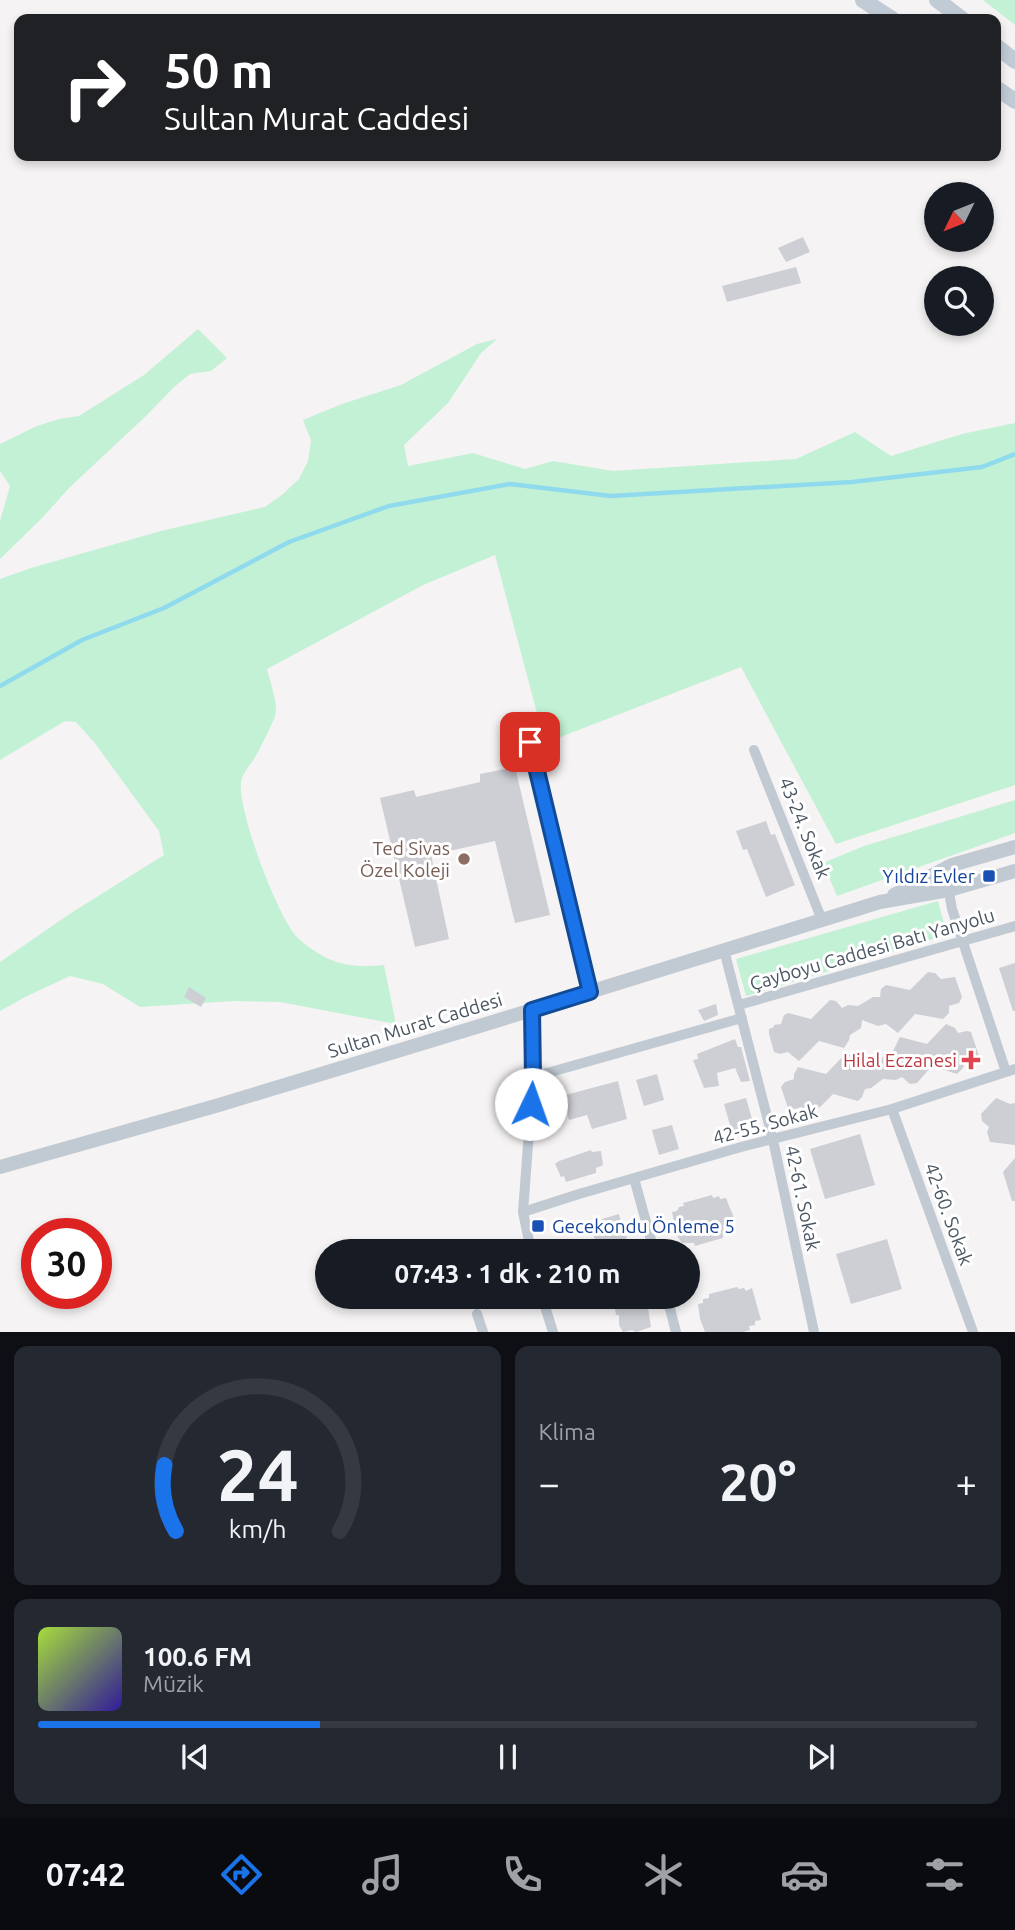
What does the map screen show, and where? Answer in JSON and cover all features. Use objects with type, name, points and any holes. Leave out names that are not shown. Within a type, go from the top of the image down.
[{"type":"main road","points":[[863,0],[884,14]]},
{"type":"main road","points":[[937,0],[955,14]]},
{"type":"main road","points":[[1001,50],[1015,61]]},
{"type":"street","points":[[530,742],[590,992]]},
{"type":"street","name":"43-24. Sokak","points":[[754,750],[822,920]]},
{"type":"street","points":[[880,902],[952,865],[1015,846]]},
{"type":"street","points":[[945,869],[952,909],[962,940],[1011,1070]]},
{"type":"street","points":[[880,902],[949,890],[1015,870]]},
{"type":"street","name":"Sultan Murat Caddesi","points":[[0,1167],[219,1105],[880,902]]},
{"type":"street","name":"Çayboyu Caddesi Batı Yanyolu","points":[[739,1005],[1015,926]]},
{"type":"street","name":"42-61. Sokak","points":[[724,950],[773,1140],[814,1332]]},
{"type":"street","points":[[529,1239],[523,1212],[533,1077],[532,1010]]},
{"type":"street","name":"Çayboyu Caddesi Batı Yanyolu","points":[[533,1077],[743,1018]]},
{"type":"street","name":"42-55. Sokak","points":[[523,1212],[634,1178],[892,1109],[1011,1070]]},
{"type":"street","name":"42-60. Sokak","points":[[892,1109],[973,1332]]},
{"type":"street","points":[[634,1178],[651,1239]]},
{"type":"street","points":[[546,1309],[553,1332]]},
{"type":"street","points":[[670,1309],[677,1332]]},
{"type":"street","points":[[477,1314],[483,1332]]},
{"type":"green space","points":[[983,0],[1015,0],[1015,25]]},
{"type":"green space","points":[[198,329],[227,358],[211,371],[190,374],[174,387],[0,559],[0,521],[10,486],[0,471],[0,444],[37,426],[79,416],[144,375]]},
{"type":"green space","points":[[497,339],[481,353],[448,403],[404,445],[408,466],[473,453],[525,469],[553,461],[613,471],[796,459],[855,432],[891,456],[962,434],[1015,423],[1015,785],[836,844],[741,667],[545,743],[495,555],[423,585],[267,669],[276,711],[241,782],[252,839],[271,890],[291,929],[310,948],[339,963],[384,965],[396,1024],[280,1002],[233,1001],[140,1007],[103,984],[70,976],[0,1011],[0,962],[71,913],[164,855],[159,831],[94,742],[76,722],[65,721],[0,760],[0,579],[161,531],[265,507],[299,479],[308,461],[311,440],[303,420],[401,385],[477,344]]},
{"type":"green space","points":[[1015,800],[1015,833],[837,896],[823,863],[864,846]]},
{"type":"green space","points":[[938,901],[947,935],[746,996],[736,959]]},
{"type":"building","points":[[803,237],[810,252],[786,262],[778,248]]},
{"type":"building","points":[[796,267],[801,283],[727,302],[722,286]]},
{"type":"building","points":[[515,767],[550,915],[515,923],[495,841],[431,855],[449,939],[415,947],[380,798],[414,790],[416,797],[480,782],[480,774]]},
{"type":"building","points":[[766,821],[771,835],[775,834],[795,885],[766,897],[747,849],[743,850],[736,831]]},
{"type":"building","points":[[1015,963],[1015,1011],[1013,1011],[999,968]]},
{"type":"building","points":[[928,972],[935,973],[941,979],[955,977],[962,997],[959,1003],[949,1006],[949,1013],[943,1019],[915,1014],[898,1033],[886,1024],[878,1026],[862,1020],[861,1028],[850,1035],[844,1048],[819,1041],[799,1061],[788,1052],[774,1052],[769,1029],[781,1024],[784,1015],[788,1013],[811,1019],[830,1000],[836,1001],[842,1008],[848,1005],[858,1006],[873,997],[880,997],[881,989],[886,985],[910,990]]},
{"type":"building","points":[[189,987],[206,998],[201,1007],[184,997]]},
{"type":"building","points":[[716,1004],[718,1015],[704,1021],[698,1010]]},
{"type":"building","points":[[946,1024],[955,1028],[958,1033],[971,1032],[979,1056],[965,1061],[957,1074],[932,1066],[917,1083],[910,1084],[902,1077],[896,1080],[883,1079],[865,1089],[858,1101],[833,1094],[813,1114],[801,1107],[788,1108],[781,1087],[785,1082],[794,1079],[798,1067],[826,1074],[846,1053],[858,1061],[866,1058],[878,1063],[886,1053],[893,1051],[900,1037],[927,1044]]},
{"type":"building","points":[[735,1039],[738,1047],[741,1047],[750,1081],[741,1082],[735,1068],[717,1073],[719,1086],[704,1088],[693,1060],[698,1059],[697,1054]]},
{"type":"building","points":[[657,1074],[664,1100],[644,1106],[636,1080]]},
{"type":"building","points":[[618,1081],[627,1119],[592,1129],[587,1115],[569,1120],[562,1096]]},
{"type":"building","points":[[746,1098],[754,1126],[732,1132],[724,1104]]},
{"type":"building","points":[[996,1098],[1010,1104],[1015,1103],[1015,1145],[990,1142],[987,1132],[989,1127],[982,1121],[981,1114]]},
{"type":"building","points":[[672,1125],[679,1149],[659,1155],[652,1130]]},
{"type":"building","points":[[860,1134],[875,1185],[825,1199],[810,1149]]},
{"type":"building","points":[[591,1150],[601,1151],[603,1165],[596,1168],[596,1173],[566,1182],[555,1164]]},
{"type":"building","points":[[1015,1158],[1015,1201],[1012,1201],[1003,1172]]},
{"type":"building","points":[[712,1195],[713,1198],[726,1198],[734,1218],[734,1228],[728,1229],[729,1232],[723,1234],[723,1238],[700,1245],[700,1239],[679,1239],[672,1212],[684,1206],[683,1203]]},
{"type":"building","points":[[619,1214],[627,1239],[595,1239],[593,1225],[600,1223],[602,1219]]},
{"type":"building","points":[[887,1239],[902,1289],[851,1304],[836,1254]]},
{"type":"building","points":[[737,1287],[746,1291],[752,1288],[761,1320],[755,1321],[755,1325],[749,1326],[750,1330],[743,1332],[705,1332],[699,1309],[703,1299],[709,1298],[709,1294]]},
{"type":"building","points":[[615,1309],[648,1309],[651,1327],[636,1332],[623,1332],[619,1325],[619,1315],[616,1315]]},
{"type":"waterway","points":[[0,686],[82,640],[164,608],[289,542],[389,506],[510,484],[611,496],[852,482],[982,467],[1015,454]]},
{"type":"place","name":"Ted Sivas Özel Koleji","points":[[464,859]]},
{"type":"place","name":"Yıldız Evler","points":[[989,876]]},
{"type":"place","name":"Hilal Eczanesi","points":[[971,1060]]},
{"type":"place","name":"Gecekondu Önleme 5","points":[[538,1226]]},
{"type":"route","points":[[530,742],[590,992],[532,1010],[531,1104]]}]
